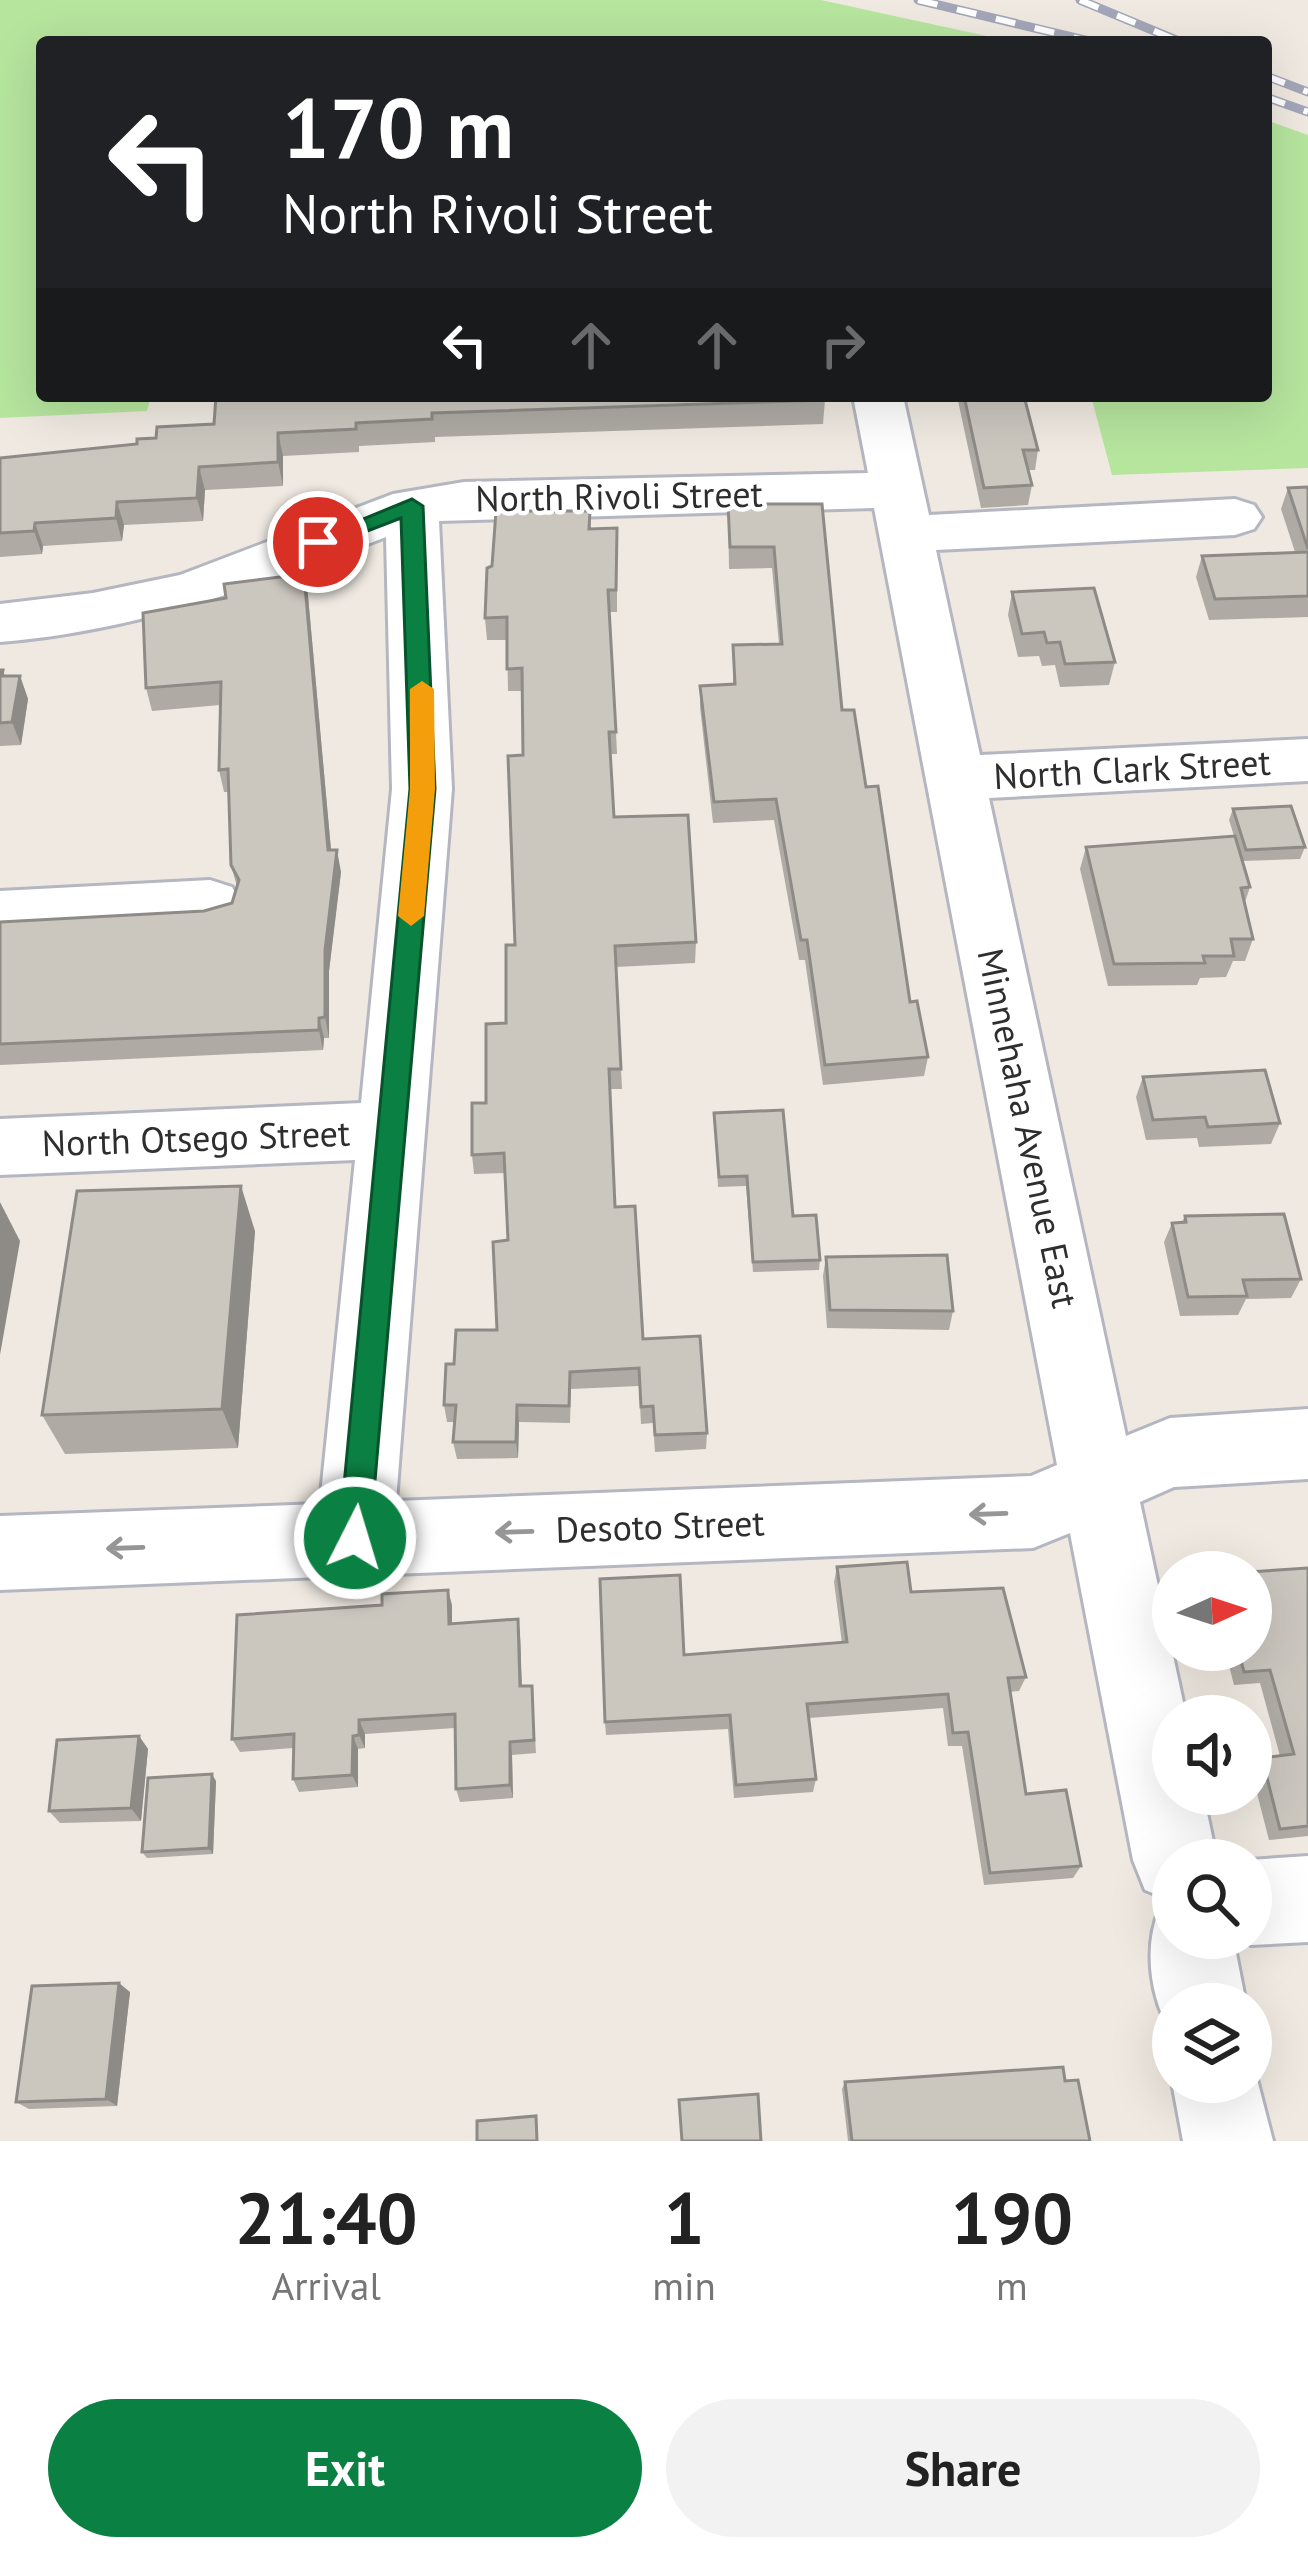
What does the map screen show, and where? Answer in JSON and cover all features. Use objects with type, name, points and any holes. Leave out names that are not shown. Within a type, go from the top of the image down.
[{"type":"street","name":"Minnehaha Avenue East","points":[[879,402],[1171,1839]]},
{"type":"street","name":"North Rivoli Street","points":[[0,623],[128,606],[189,591],[412,506],[464,499],[1234,517]]},
{"type":"street","points":[[355,1538],[422,789],[412,506]]},
{"type":"street","name":"North Clark Street","points":[[956,778],[1308,760]]},
{"type":"street","points":[[0,915],[210,904]]},
{"type":"street","name":"North Otsego Street","points":[[0,1147],[392,1130]]},
{"type":"street","name":"Desoto Street","points":[[0,1553],[1033,1512],[1170,1453],[1308,1444]]},
{"type":"street","points":[[1272,1901],[1308,1899]]},
{"type":"street","points":[[1220,2103],[1228,2141]]},
{"type":"green space","points":[[0,0],[821,0],[986,36],[36,36],[36,402],[149,402],[147,411],[0,418]]},
{"type":"green space","points":[[1272,122],[1308,135],[1308,468],[1112,475],[1093,402],[1272,402]]},
{"type":"building","points":[[216,402],[765,402],[432,413],[432,419],[356,423],[356,429],[278,433],[278,462],[199,467],[197,498],[117,502],[116,518],[35,523],[34,531],[0,533],[0,458],[137,444],[137,439],[156,438],[157,427],[214,424]]},
{"type":"building","points":[[965,402],[1026,402],[1038,450],[1023,450],[1032,485],[984,488]]},
{"type":"building","points":[[1308,487],[1308,549],[1288,488]]},
{"type":"building","points":[[728,504],[822,504],[842,710],[854,710],[866,787],[878,786],[910,1002],[917,1001],[928,1057],[825,1065],[807,940],[801,940],[776,799],[714,802],[700,686],[735,684],[733,645],[782,644],[774,547],[730,547]]},
{"type":"building","points":[[496,511],[590,511],[589,529],[617,528],[616,590],[608,590],[616,732],[609,732],[614,817],[688,815],[696,942],[615,946],[621,1069],[609,1069],[615,1207],[635,1206],[643,1339],[700,1336],[707,1433],[655,1435],[653,1406],[641,1407],[639,1368],[570,1372],[569,1406],[517,1405],[516,1442],[453,1442],[456,1405],[444,1405],[446,1364],[454,1364],[456,1330],[497,1330],[493,1242],[508,1240],[504,1153],[472,1155],[472,1103],[486,1103],[486,1024],[506,1023],[506,945],[515,945],[508,756],[523,755],[522,668],[507,669],[507,617],[485,618]]},
{"type":"building","points":[[1308,552],[1308,596],[1215,599],[1202,556]]},
{"type":"building","points":[[304,574],[328,850],[337,850],[325,950],[325,1017],[319,1018],[319,1030],[0,1044],[0,922],[204,911],[232,903],[239,880],[231,865],[228,769],[219,770],[221,682],[146,688],[143,613],[226,598],[224,584]]},
{"type":"building","points":[[1094,588],[1115,662],[1065,664],[1060,642],[1047,643],[1044,632],[1022,634],[1012,592]]},
{"type":"building","points":[[0,670],[2,676],[20,676],[12,722],[0,723]]},
{"type":"building","points":[[1291,806],[1305,847],[1246,850],[1233,809]]},
{"type":"building","points":[[1235,836],[1250,887],[1241,888],[1253,939],[1231,939],[1234,956],[1203,956],[1205,963],[1114,964],[1086,847]]},
{"type":"building","points":[[1265,1070],[1280,1123],[1208,1127],[1205,1117],[1153,1120],[1143,1077]]},
{"type":"building","points":[[783,1110],[793,1216],[816,1215],[820,1260],[753,1262],[747,1176],[719,1177],[714,1113]]},
{"type":"building","points":[[241,1186],[222,1409],[42,1415],[77,1191]]},
{"type":"building","points":[[1284,1214],[1301,1279],[1243,1280],[1247,1296],[1188,1297],[1172,1223],[1186,1222],[1185,1216]]},
{"type":"building","points":[[947,1255],[953,1311],[830,1310],[826,1257]]},
{"type":"building","points":[[907,1562],[911,1592],[1003,1588],[1026,1677],[1008,1678],[1026,1794],[1066,1790],[1081,1866],[990,1873],[968,1732],[953,1733],[948,1694],[807,1704],[816,1779],[736,1785],[730,1715],[605,1722],[600,1579],[680,1575],[684,1655],[847,1642],[837,1567]]},
{"type":"building","points":[[1308,1568],[1308,1826],[1280,1829],[1272,1797],[1272,1757],[1294,1754],[1270,1671],[1272,1570]]},
{"type":"building","points":[[448,1590],[449,1624],[518,1619],[520,1686],[532,1686],[534,1740],[510,1742],[510,1785],[456,1789],[455,1714],[359,1720],[359,1735],[353,1736],[352,1775],[293,1779],[294,1734],[232,1739],[237,1615],[382,1605],[382,1594]]},
{"type":"building","points":[[139,1736],[131,1808],[49,1811],[57,1740]]},
{"type":"building","points":[[212,1774],[209,1848],[142,1852],[148,1778]]},
{"type":"building","points":[[119,1983],[106,2099],[16,2102],[32,1986]]},
{"type":"building","points":[[1063,2067],[1065,2081],[1078,2080],[1090,2141],[852,2141],[845,2082]]},
{"type":"building","points":[[758,2094],[761,2141],[682,2141],[679,2100]]},
{"type":"building","points":[[536,2116],[537,2141],[477,2141],[477,2121]]},
{"type":"railway","points":[[918,0],[1068,36]]},
{"type":"railway","points":[[1080,0],[1167,36]]},
{"type":"railway","points":[[1272,78],[1308,92]]},
{"type":"railway","points":[[1272,99],[1308,112]]},
{"type":"slow traffic","points":[[411,916],[422,789],[422,689]]},
{"type":"route","points":[[318,542],[412,506],[424,728],[422,789],[355,1538]]}]
